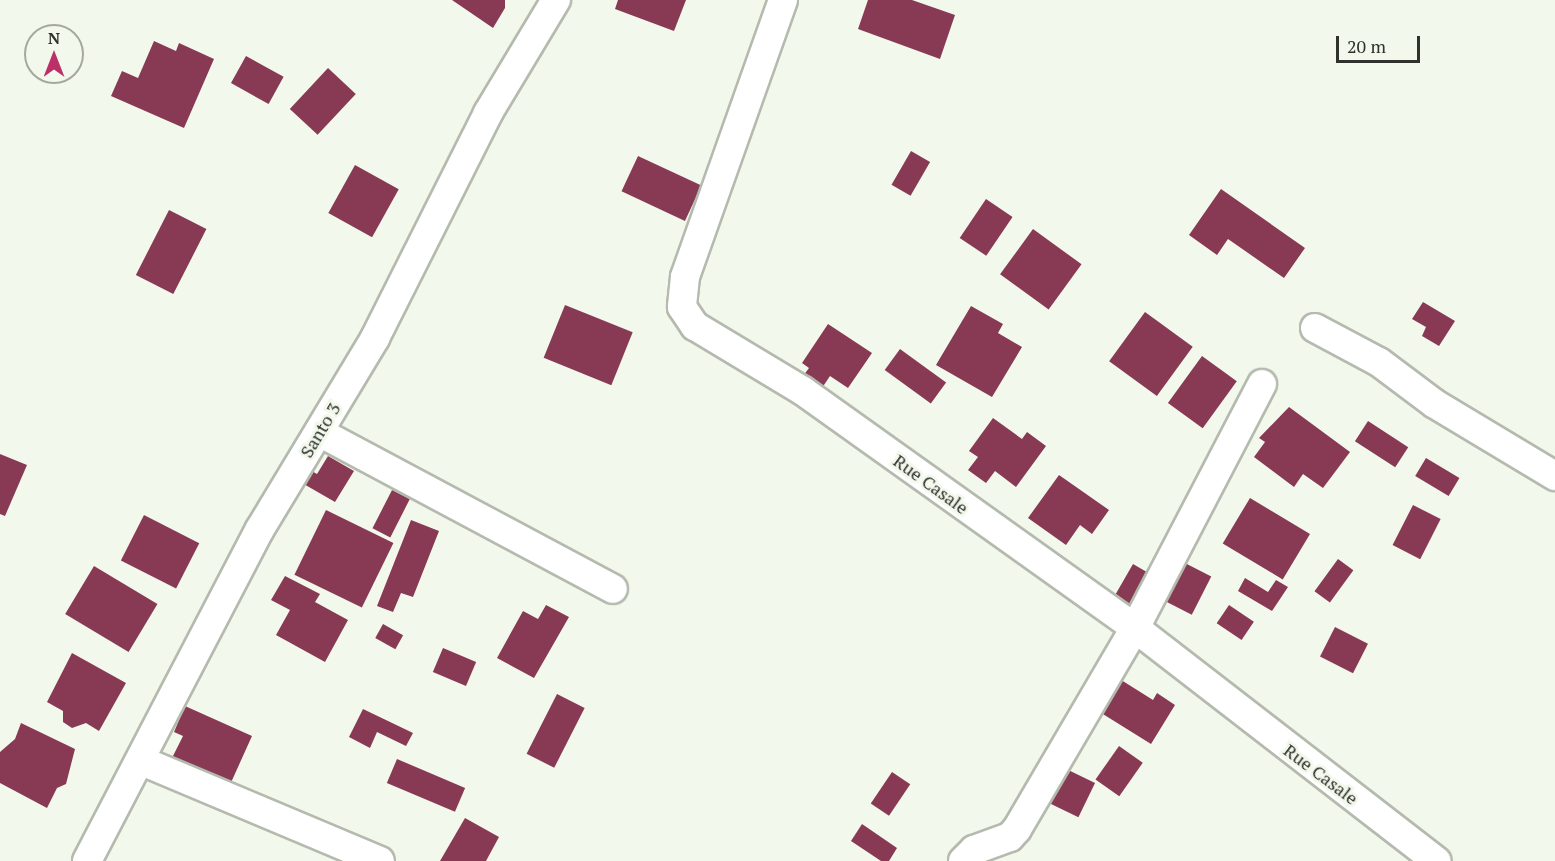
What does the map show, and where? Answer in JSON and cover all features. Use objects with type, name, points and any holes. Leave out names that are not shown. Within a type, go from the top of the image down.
[{"type":"street","name":"Santo 3","points":[[87,861],[142,761],[260,529],[375,338],[488,113],[556,0]]},
{"type":"street","name":"Rue Casale","points":[[783,0],[685,277],[682,307],[695,326],[803,391],[1136,628],[1437,861]]},
{"type":"street","points":[[1315,328],[1378,362],[1435,404],[1555,476]]},
{"type":"street","points":[[963,861],[974,850],[1010,837],[1017,829],[1136,628],[1262,384]]},
{"type":"street","points":[[319,432],[613,589]]},
{"type":"street","points":[[142,761],[380,861]]},
{"type":"building","points":[[452,0],[505,0],[505,8],[493,28]]},
{"type":"building","points":[[618,0],[686,0],[674,31],[615,9]]},
{"type":"building","points":[[868,0],[912,0],[955,15],[940,59],[858,29]]},
{"type":"building","points":[[154,41],[176,51],[179,43],[214,59],[184,128],[111,96],[122,71],[138,78]]},
{"type":"building","points":[[246,56],[284,77],[269,104],[231,83]]},
{"type":"building","points":[[328,68],[356,94],[318,135],[290,109]]},
{"type":"building","points":[[911,151],[930,162],[911,196],[892,185]]},
{"type":"building","points":[[638,156],[701,186],[685,221],[622,191]]},
{"type":"building","points":[[355,165],[399,189],[372,237],[328,213]]},
{"type":"building","points":[[1221,189],[1305,248],[1284,278],[1228,239],[1217,255],[1189,235]]},
{"type":"building","points":[[986,199],[1013,217],[986,256],[960,238]]},
{"type":"building","points":[[169,210],[206,229],[173,294],[136,275]]},
{"type":"building","points":[[1033,229],[1082,264],[1049,310],[1000,274]]},
{"type":"building","points":[[1423,302],[1455,321],[1439,346],[1422,336],[1426,327],[1412,319]]},
{"type":"building","points":[[565,305],[633,332],[611,385],[544,358]]},
{"type":"building","points":[[971,306],[1003,324],[998,333],[1022,347],[992,397],[936,365]]},
{"type":"building","points":[[1145,312],[1193,347],[1157,396],[1109,361]]},
{"type":"building","points":[[828,324],[872,353],[848,388],[830,376],[822,388],[803,376],[809,368],[802,363]]},
{"type":"building","points":[[900,349],[946,383],[931,404],[885,370]]},
{"type":"building","points":[[1202,356],[1237,381],[1203,428],[1168,403]]},
{"type":"building","points":[[1289,407],[1350,452],[1323,488],[1303,474],[1294,487],[1254,457],[1265,442],[1259,438]]},
{"type":"building","points":[[993,418],[1022,439],[1027,432],[1046,446],[1016,487],[995,471],[986,483],[968,470],[978,457],[969,451]]},
{"type":"building","points":[[1368,421],[1408,447],[1395,467],[1355,441]]},
{"type":"building","points":[[0,454],[27,465],[5,516],[0,514]]},
{"type":"building","points":[[328,456],[354,471],[335,502],[302,483],[310,470],[317,474]]},
{"type":"building","points":[[1426,458],[1459,478],[1449,496],[1415,476]]},
{"type":"building","points":[[1059,475],[1109,510],[1092,534],[1080,525],[1066,545],[1028,518]]},
{"type":"building","points":[[392,490],[410,499],[390,537],[372,528]]},
{"type":"building","points":[[1250,498],[1310,534],[1283,579],[1223,543]]},
{"type":"building","points":[[1413,505],[1441,519],[1420,559],[1393,545]]},
{"type":"building","points":[[326,510],[393,543],[362,608],[294,575]]},
{"type":"building","points":[[144,515],[199,543],[176,589],[121,560]]},
{"type":"building","points":[[411,520],[439,531],[413,597],[401,593],[393,612],[377,606]]},
{"type":"building","points":[[1338,559],[1353,570],[1330,603],[1314,591]]},
{"type":"building","points":[[1181,561],[1211,576],[1192,615],[1161,599]]},
{"type":"building","points":[[1133,564],[1150,574],[1132,605],[1115,595]]},
{"type":"building","points":[[94,566],[157,604],[129,652],[65,614]]},
{"type":"building","points":[[285,576],[320,594],[315,602],[348,620],[325,662],[276,635],[290,610],[271,600]]},
{"type":"building","points":[[1245,578],[1268,592],[1276,580],[1288,587],[1272,611],[1238,591]]},
{"type":"building","points":[[546,605],[569,617],[534,678],[497,658],[523,611],[538,619]]},
{"type":"building","points":[[1229,605],[1254,622],[1242,640],[1217,623]]},
{"type":"building","points":[[383,624],[403,635],[395,649],[375,638]]},
{"type":"building","points":[[1335,627],[1368,644],[1353,673],[1320,656]]},
{"type":"building","points":[[443,648],[476,662],[466,686],[433,672]]},
{"type":"building","points":[[72,653],[126,683],[99,731],[86,723],[72,728],[63,722],[63,711],[47,702]]},
{"type":"building","points":[[1118,678],[1153,700],[1157,693],[1175,705],[1151,744],[1098,711]]},
{"type":"building","points":[[557,694],[585,708],[554,768],[527,754]]},
{"type":"building","points":[[185,706],[252,736],[229,787],[171,760],[183,736],[174,732]]},
{"type":"building","points":[[363,709],[413,733],[406,746],[377,732],[370,748],[349,737]]},
{"type":"building","points":[[21,723],[75,749],[66,784],[57,788],[47,808],[0,783],[0,752],[15,739]]},
{"type":"building","points":[[1119,746],[1143,763],[1119,796],[1095,780]]},
{"type":"building","points":[[397,759],[465,788],[455,812],[387,783]]},
{"type":"building","points":[[1060,766],[1095,783],[1078,817],[1043,800]]},
{"type":"building","points":[[892,772],[910,784],[889,816],[871,804]]},
{"type":"building","points":[[465,818],[499,837],[486,861],[440,861]]},
{"type":"building","points":[[862,824],[897,848],[889,861],[881,861],[851,841]]}]
